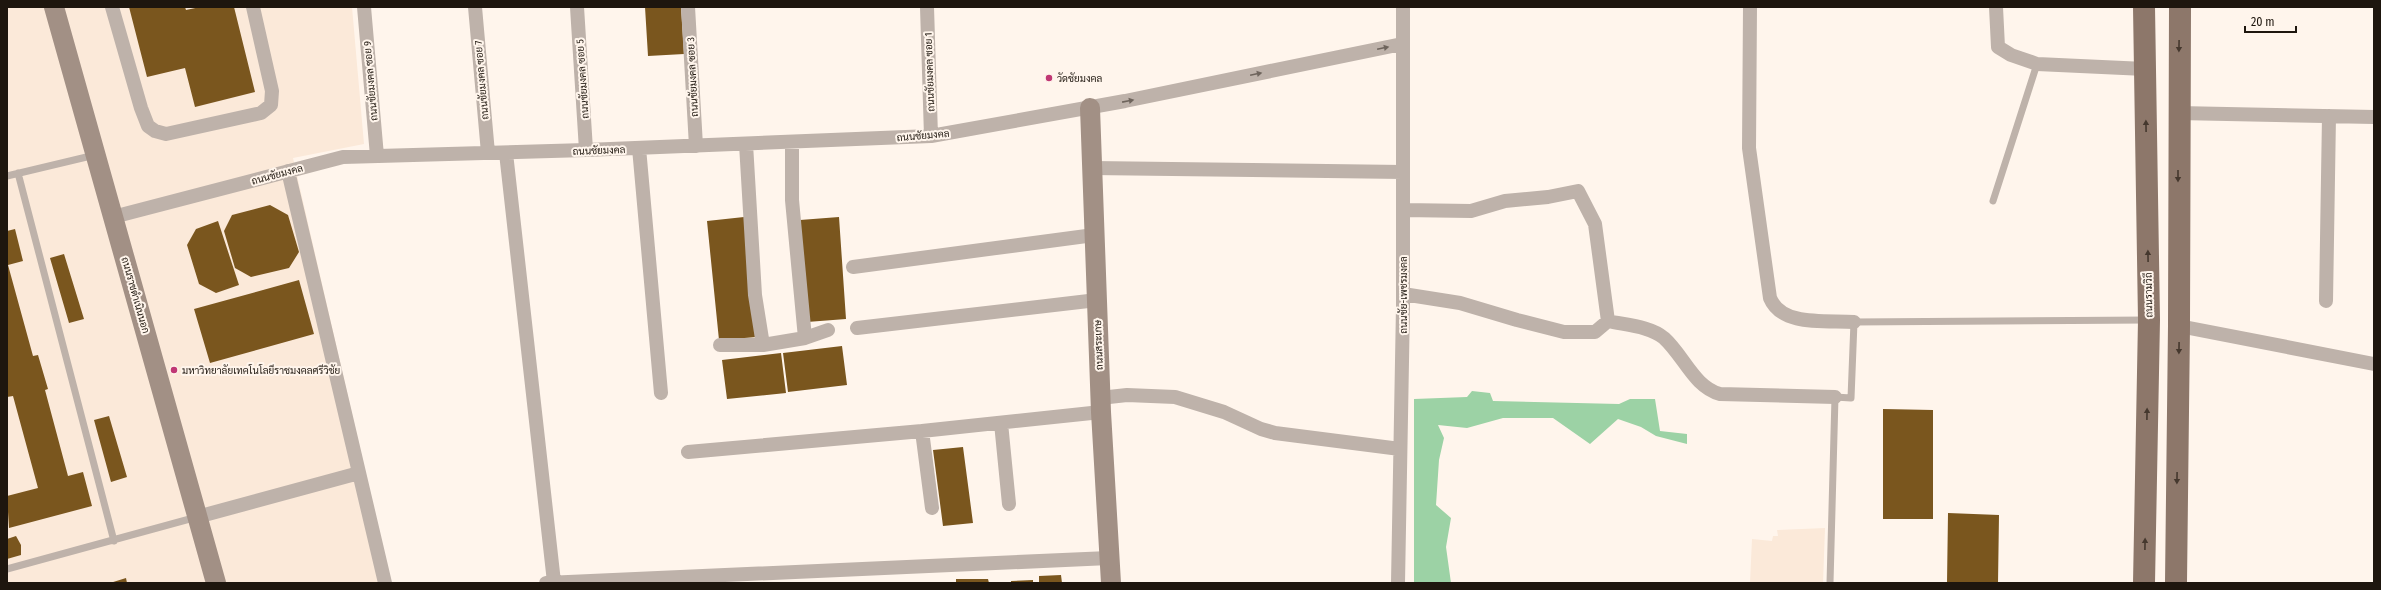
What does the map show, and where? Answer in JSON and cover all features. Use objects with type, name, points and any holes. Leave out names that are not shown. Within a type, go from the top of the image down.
[{"type":"main road","name":"ถนนรามวิถี","points":[[2144,7],[2148,320],[2144,583]]},
{"type":"main road","points":[[2176,583],[2179,326],[2178,113],[2180,7]]},
{"type":"street","name":"ถนนราชดำเนินนอก","points":[[54,7],[216,583]]},
{"type":"street","points":[[112,7],[143,114],[148,126],[155,131],[166,134],[261,113],[272,105],[272,91],[253,7]]},
{"type":"street","name":"ถนนชัยมงคล ซอย 9","points":[[364,7],[377,156]]},
{"type":"street","name":"ถนนชัยมงคล ซอย 7","points":[[475,7],[488,154]]},
{"type":"street","name":"ถนนชัยมงคล ซอย 5","points":[[577,7],[586,150]]},
{"type":"street","name":"ถนนชัยมงคล ซอย 3","points":[[688,7],[696,146]]},
{"type":"street","name":"ถนนชัยมงคล ซอย 1","points":[[927,7],[931,136]]},
{"type":"street","name":"ถนนชัย-เพชรมงคล","points":[[1398,583],[1403,294],[1403,7]]},
{"type":"street","points":[[1750,7],[1749,148],[1770,298],[1777,310],[1787,316],[1854,322]]},
{"type":"street","points":[[1996,7],[1998,47],[2011,55],[2037,64],[2145,69]]},
{"type":"street","name":"ถนนชัยมงคล","points":[[113,217],[343,157],[488,154],[931,136],[1090,108],[1402,44]]},
{"type":"street","name":"ถนนสระเกษ","points":[[1090,108],[1100,405],[1111,583]]},
{"type":"street","points":[[2178,113],[2374,116]]},
{"type":"street","points":[[2326,301],[2329,116]]},
{"type":"street","points":[[792,142],[792,200],[805,338]]},
{"type":"street","points":[[746,144],[755,295],[763,345]]},
{"type":"street","points":[[639,148],[661,393]]},
{"type":"street","points":[[506,153],[554,582]]},
{"type":"street","points":[[1092,168],[1403,172]]},
{"type":"street","points":[[288,171],[385,583]]},
{"type":"street","points":[[1403,210],[1471,211],[1505,201],[1548,197],[1578,191],[1595,224],[1608,321]]},
{"type":"street","points":[[853,267],[1094,235]]},
{"type":"street","points":[[1403,294],[1460,303],[1564,332],[1595,332],[1608,321]]},
{"type":"street","points":[[857,328],[1097,300]]},
{"type":"street","points":[[1608,321],[1646,330],[1663,337],[1702,385],[1711,392],[1720,394],[1835,397]]},
{"type":"street","points":[[2179,326],[2374,364]]},
{"type":"street","points":[[720,345],[763,345],[805,338],[828,330]]},
{"type":"street","points":[[688,452],[922,432],[1001,423],[1100,405],[1127,395],[1175,397],[1224,412],[1275,433],[1400,449]]},
{"type":"street","points":[[1001,423],[1009,504]]},
{"type":"street","points":[[922,432],[932,508]]},
{"type":"street","points":[[197,517],[359,473]]},
{"type":"street","points":[[546,583],[1109,558]]},
{"type":"lane","points":[[1993,201],[2023,114],[2037,64]]},
{"type":"lane","points":[[7,176],[96,155]]},
{"type":"lane","points":[[18,173],[114,541]]},
{"type":"lane","points":[[1830,583],[1835,397],[1851,398],[1854,322],[2148,320]]},
{"type":"lane","points":[[7,569],[114,541],[197,517]]},
{"type":"shaded area","name":"มหาวิทยาลัยเทคโนโลยีราชมงคลศรีวิชัย","points":[[7,7],[352,7],[364,144],[293,158],[391,583],[7,583]]},
{"type":"shaded area","points":[[1825,528],[1823,583],[1750,583],[1752,539],[1772,541],[1773,536],[1778,536],[1777,530]]},
{"type":"green space","points":[[1472,391],[1490,393],[1493,401],[1619,404],[1630,399],[1655,399],[1660,431],[1687,434],[1687,444],[1656,436],[1641,427],[1618,419],[1590,444],[1553,418],[1503,418],[1467,428],[1438,425],[1444,438],[1439,460],[1436,505],[1451,518],[1446,547],[1451,583],[1414,583],[1414,399],[1467,397]]},
{"type":"building","points":[[129,7],[185,7],[186,10],[200,7],[234,7],[255,92],[195,107],[185,68],[147,77]]},
{"type":"building","points":[[645,7],[681,7],[684,54],[648,56]]},
{"type":"building","points":[[270,205],[288,215],[299,252],[289,268],[251,277],[235,268],[224,231],[232,215]]},
{"type":"building","points":[[744,217],[757,337],[719,340],[707,221]]},
{"type":"building","points":[[839,217],[846,319],[807,322],[800,220]]},
{"type":"building","points":[[218,221],[239,285],[216,293],[199,284],[187,245],[196,229]]},
{"type":"building","points":[[15,229],[23,261],[8,265],[33,356],[38,355],[48,389],[45,390],[68,476],[83,472],[92,506],[9,528],[7,496],[38,488],[13,396],[7,397],[7,231]]},
{"type":"building","points":[[64,254],[84,319],[69,323],[50,258]]},
{"type":"building","points":[[299,280],[314,334],[210,363],[194,309]]},
{"type":"building","points":[[842,346],[847,385],[788,392],[783,353]]},
{"type":"building","points":[[781,353],[786,393],[727,399],[722,360]]},
{"type":"building","points":[[1883,409],[1933,410],[1933,519],[1883,519]]},
{"type":"building","points":[[109,416],[127,477],[111,482],[94,420]]},
{"type":"building","points":[[963,447],[973,523],[943,526],[933,450]]},
{"type":"building","points":[[1948,513],[1999,515],[1998,583],[1947,583]]},
{"type":"building","points":[[16,536],[21,545],[21,555],[7,559],[7,539]]},
{"type":"building","points":[[1061,575],[1062,583],[1039,583],[1039,576]]},
{"type":"building","points":[[126,578],[127,583],[110,583]]},
{"type":"building","points":[[956,579],[988,579],[989,583],[956,583]]},
{"type":"building","points":[[1033,580],[1033,583],[1011,583],[1011,581]]},
{"type":"place","name":"วัดชัยมงคล","points":[[1049,78]]},
{"type":"place","name":"มหาวิทยาลัยเทคโนโลยีราชมงคลศรีวิชัย","points":[[174,370]]}]
